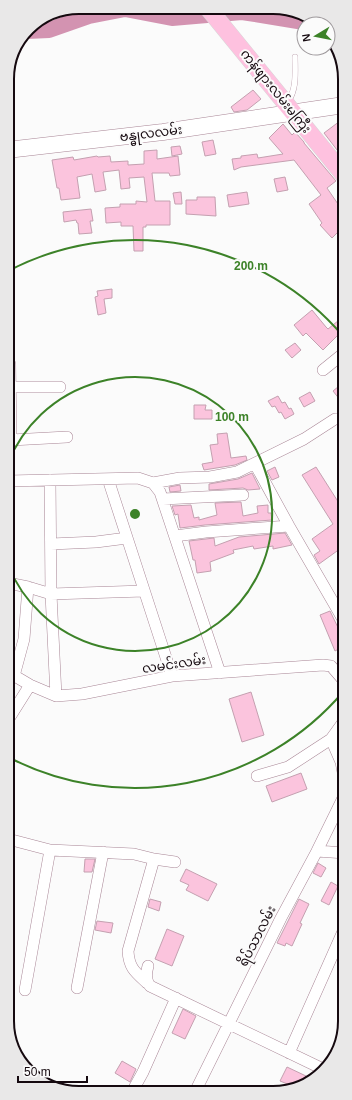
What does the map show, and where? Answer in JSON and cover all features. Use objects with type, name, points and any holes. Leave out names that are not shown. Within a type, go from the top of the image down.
[{"type":"main road","name":"ကန်ဖျားလမ်းမကြီး","points":[[213,14],[338,168]]},
{"type":"street","name":"ဗန္ဓုလလမ်း","points":[[14,149],[163,132],[290,109],[338,105]]},
{"type":"street","points":[[323,370],[338,358]]},
{"type":"street","points":[[14,387],[60,387]]},
{"type":"street","points":[[152,483],[180,478],[210,477],[237,472],[304,439],[335,419]]},
{"type":"street","points":[[14,440],[67,437]]},
{"type":"street","points":[[255,464],[338,612]]},
{"type":"street","points":[[14,481],[138,478],[152,483],[160,492],[163,499],[220,673]]},
{"type":"street","points":[[108,479],[172,676]]},
{"type":"street","points":[[50,480],[51,594],[56,696]]},
{"type":"street","points":[[163,499],[244,495]]},
{"type":"street","points":[[175,536],[206,532],[289,526]]},
{"type":"street","points":[[51,544],[96,542],[127,538]]},
{"type":"street","points":[[14,584],[51,594],[144,591]]},
{"type":"street","points":[[14,666],[24,639],[28,587]]},
{"type":"street","name":"လမင်းလမ်း","points":[[14,676],[30,685],[56,696],[82,694],[172,676],[323,665],[331,666],[338,674]]},
{"type":"street","points":[[14,710],[30,685]]},
{"type":"street","points":[[257,776],[288,767],[331,739],[338,729]]},
{"type":"street","points":[[331,739],[338,754]]},
{"type":"street","name":"ရိပ်သာလမ်း","points":[[198,1086],[281,918],[317,852],[338,808]]},
{"type":"street","points":[[14,841],[50,850],[134,854],[175,862]]},
{"type":"street","points":[[25,990],[50,850]]},
{"type":"street","points":[[77,988],[103,852]]},
{"type":"street","points":[[317,852],[338,853]]},
{"type":"street","points":[[154,859],[128,951],[128,962],[133,970],[150,986],[319,1067]]},
{"type":"street","points":[[289,1053],[338,944]]},
{"type":"street","points":[[147,983],[146,976],[148,966]]},
{"type":"street","points":[[135,1086],[176,998]]},
{"type":"lane","points":[[290,109],[291,97],[294,89],[295,57]]},
{"type":"building","points":[[253,90],[261,99],[247,110],[234,112],[231,107]]},
{"type":"building","points":[[338,122],[338,151],[324,133]]},
{"type":"building","points":[[283,124],[292,135],[295,132],[336,181],[327,188],[338,204],[338,232],[332,238],[320,225],[322,223],[309,204],[321,195],[294,160],[241,167],[234,170],[232,159],[241,158],[241,156],[257,154],[258,158],[283,154],[269,138]]},
{"type":"building","points":[[213,140],[216,154],[205,156],[202,142]]},
{"type":"building","points":[[180,146],[182,154],[172,156],[171,147]]},
{"type":"building","points":[[157,150],[157,159],[178,156],[180,175],[170,176],[169,173],[152,173],[155,201],[170,201],[170,225],[146,225],[146,227],[143,227],[143,251],[134,251],[133,226],[121,226],[121,222],[106,223],[105,208],[120,207],[120,204],[136,204],[136,201],[147,202],[144,177],[129,178],[130,188],[121,189],[119,170],[103,172],[106,190],[95,192],[92,174],[77,177],[80,198],[61,200],[59,188],[57,188],[52,160],[73,157],[74,160],[97,156],[110,156],[111,162],[128,161],[128,165],[144,164],[144,151]]},
{"type":"building","points":[[285,177],[288,190],[277,192],[274,179]]},
{"type":"building","points":[[181,192],[182,204],[175,204],[173,193]]},
{"type":"building","points":[[247,192],[249,204],[229,207],[227,195]]},
{"type":"building","points":[[197,197],[215,197],[216,216],[186,214],[186,200],[197,200]]},
{"type":"building","points":[[91,209],[93,221],[90,221],[92,233],[79,234],[78,223],[76,220],[64,222],[63,212]]},
{"type":"building","points":[[112,289],[112,298],[104,299],[106,313],[98,315],[95,297],[98,296],[97,291]]},
{"type":"building","points":[[312,310],[328,329],[338,321],[338,335],[323,350],[306,333],[303,336],[294,325]]},
{"type":"building","points":[[295,343],[301,350],[292,358],[285,350]]},
{"type":"building","points":[[338,387],[338,397],[333,391]]},
{"type":"building","points":[[310,392],[315,401],[304,407],[299,398]]},
{"type":"building","points":[[278,396],[282,403],[285,402],[289,409],[291,408],[294,414],[285,419],[275,406],[272,407],[268,401]]},
{"type":"building","points":[[194,405],[206,405],[205,410],[212,410],[212,419],[194,419]]},
{"type":"building","points":[[227,433],[231,458],[246,456],[247,460],[235,465],[204,470],[202,464],[213,462],[210,445],[218,444],[217,434]]},
{"type":"building","points":[[275,467],[279,477],[272,480],[267,471]]},
{"type":"building","points":[[316,467],[338,502],[338,550],[319,564],[314,555],[320,551],[312,539],[333,524],[302,475]]},
{"type":"building","points":[[252,473],[260,489],[248,490],[243,488],[209,490],[209,484],[238,479]]},
{"type":"building","points":[[180,485],[181,491],[170,492],[169,487]]},
{"type":"building","points":[[241,502],[243,516],[258,513],[257,506],[268,505],[268,513],[271,513],[272,520],[180,528],[178,514],[175,515],[172,506],[191,505],[194,518],[199,517],[199,520],[217,515],[215,503]]},
{"type":"building","points":[[285,533],[292,545],[273,549],[273,546],[254,549],[253,546],[233,550],[234,553],[210,562],[211,571],[197,573],[195,560],[193,560],[189,541],[214,538],[215,546],[239,537]]},
{"type":"building","points":[[330,611],[338,628],[338,649],[335,651],[320,615]]},
{"type":"building","points":[[251,692],[264,735],[242,742],[229,699]]},
{"type":"building","points":[[301,773],[307,789],[272,802],[266,786]]},
{"type":"building","points":[[85,859],[95,859],[92,872],[84,872]]},
{"type":"building","points":[[318,863],[326,868],[321,877],[313,873]]},
{"type":"building","points":[[186,869],[217,884],[208,901],[186,890],[189,885],[180,881]]},
{"type":"building","points":[[331,882],[338,886],[329,905],[321,901]]},
{"type":"building","points":[[150,899],[161,902],[159,911],[148,907]]},
{"type":"building","points":[[299,899],[309,904],[300,923],[302,924],[292,946],[286,943],[285,946],[277,943]]},
{"type":"building","points":[[97,921],[113,923],[111,933],[95,930]]},
{"type":"building","points":[[167,929],[184,936],[172,966],[155,959]]},
{"type":"building","points":[[183,1009],[196,1016],[185,1039],[172,1033]]},
{"type":"building","points":[[122,1061],[136,1069],[130,1082],[115,1073]]},
{"type":"building","points":[[287,1067],[306,1076],[288,1084],[280,1081]]},
{"type":"waterway","points":[[36,31],[49,30],[89,16],[99,14]]},
{"type":"waterway","points":[[151,14],[172,18],[219,14]]},
{"type":"waterway","points":[[254,14],[296,21]]}]
